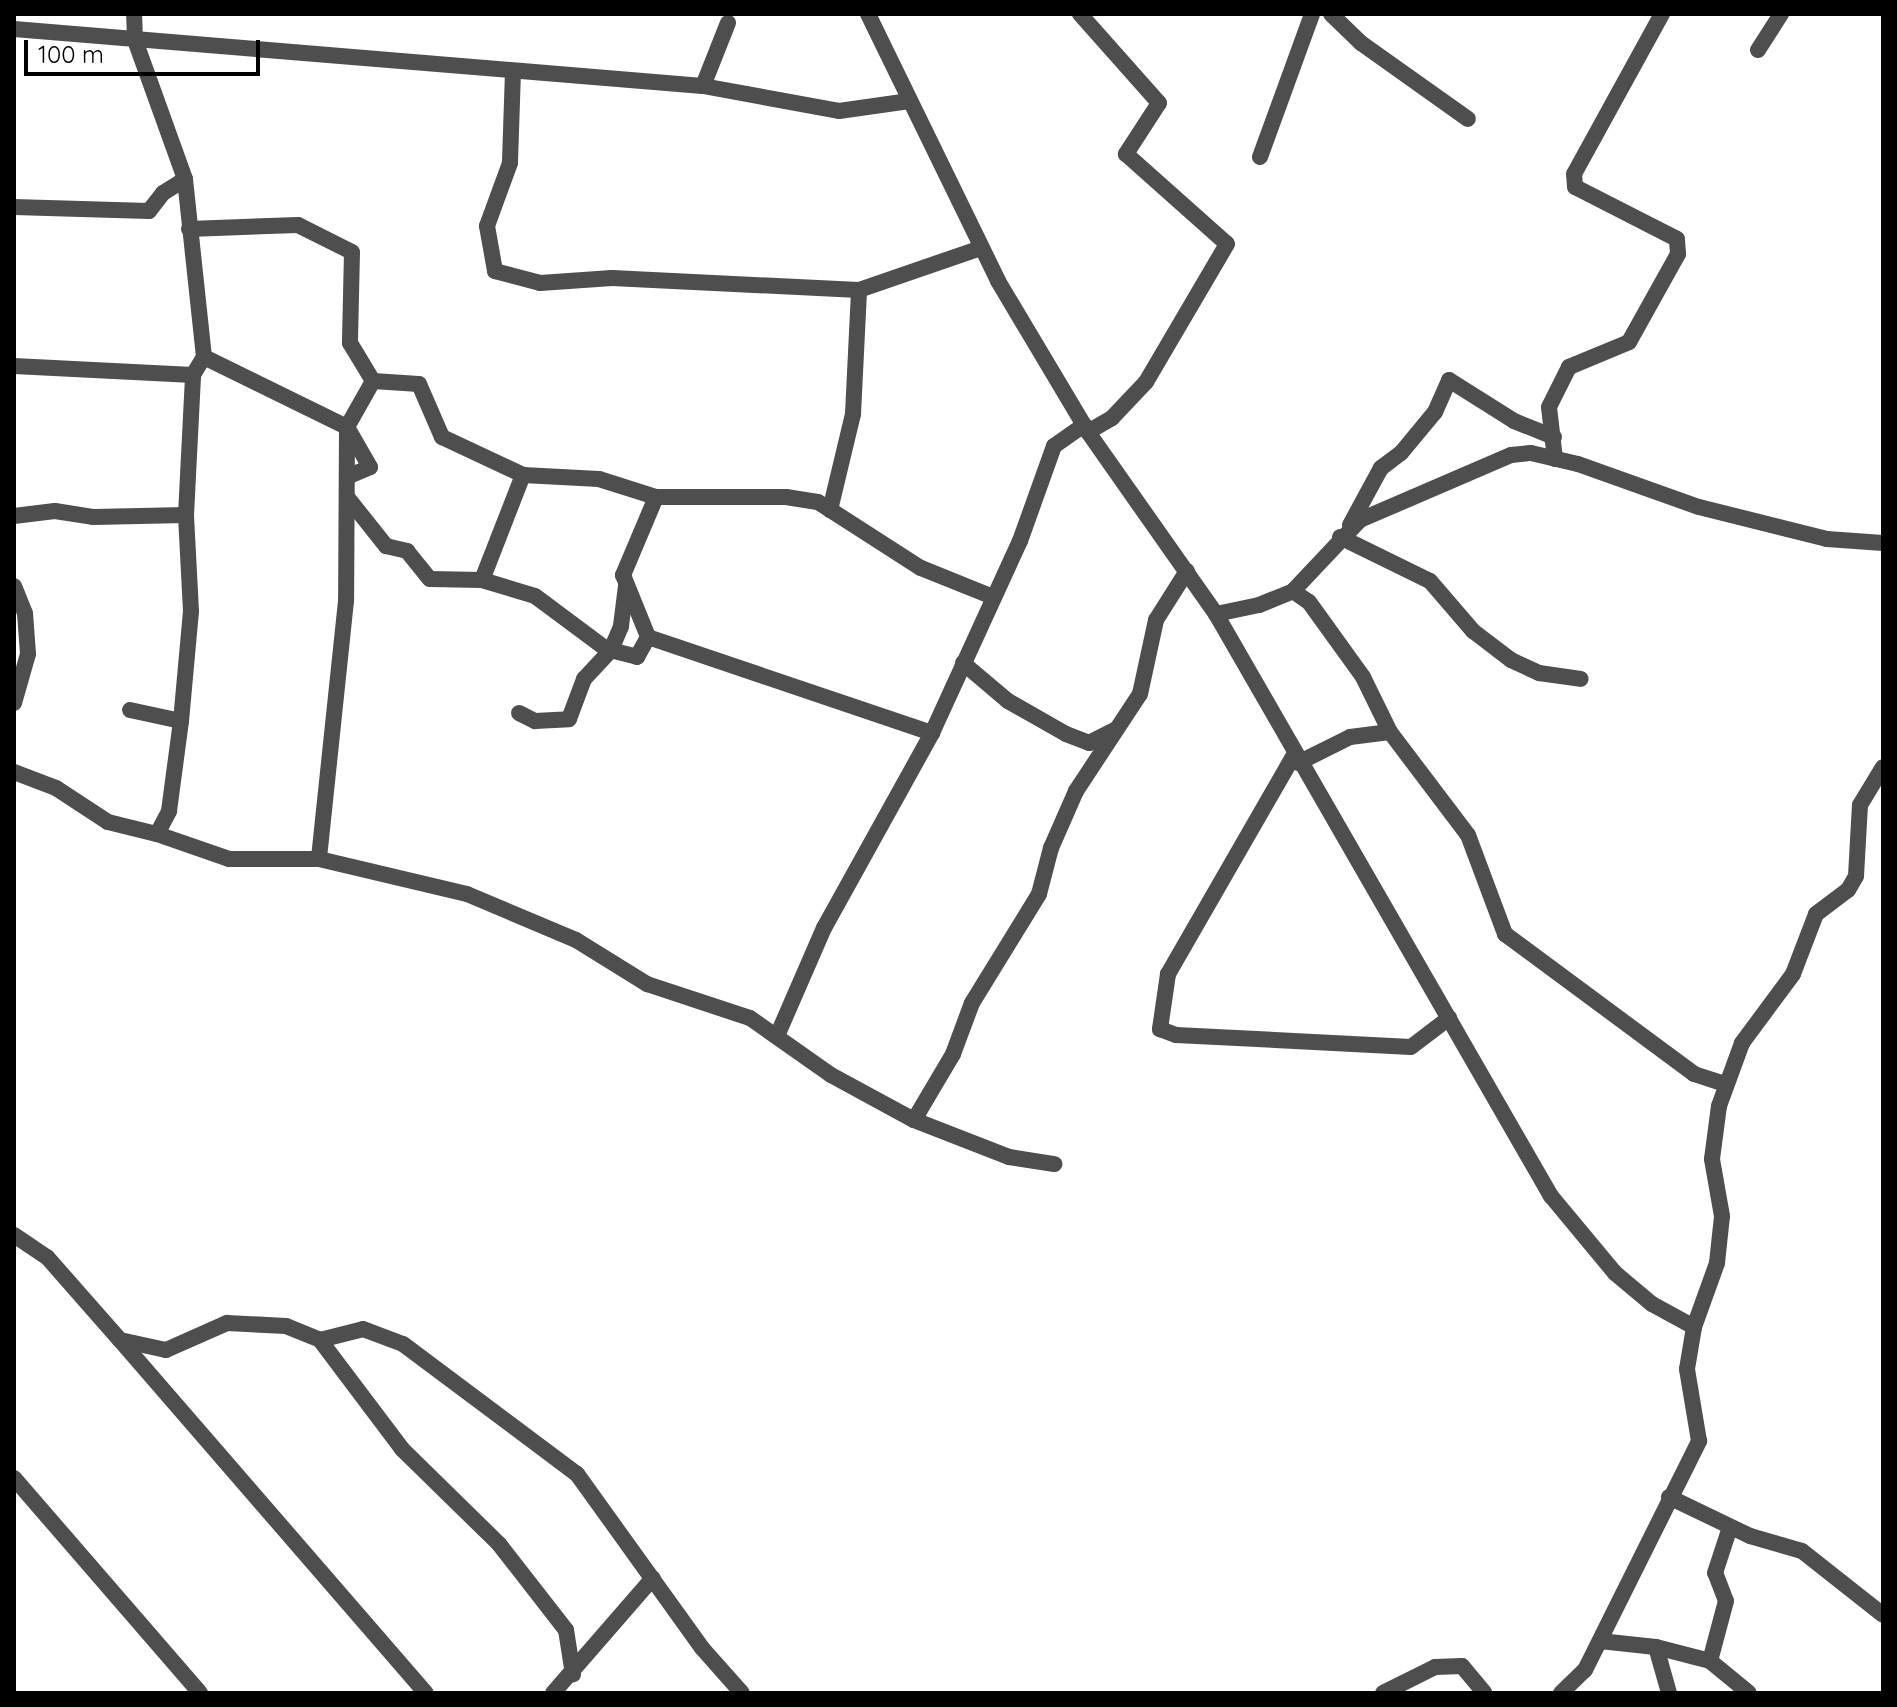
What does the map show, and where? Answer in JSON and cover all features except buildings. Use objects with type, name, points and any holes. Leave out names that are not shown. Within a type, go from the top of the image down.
[{"type":"street","points":[[134,14],[135,40],[185,179],[204,357],[193,375],[186,515],[191,611],[181,721],[169,811],[157,834]]},
{"type":"street","points":[[868,14],[981,248],[1086,429],[1216,614],[1296,759],[1551,1196],[1615,1273],[1652,1304],[1694,1327]]},
{"type":"street","points":[[777,1036],[824,928],[932,733],[1020,541],[1054,446],[1112,418],[1146,382],[1227,244],[1126,154],[1159,103],[1080,14]]},
{"type":"street","points":[[1260,157],[1312,14]]},
{"type":"street","points":[[1331,14],[1361,43],[1468,119]]},
{"type":"street","points":[[1519,423],[1549,407],[1569,367],[1629,342],[1678,254],[1677,239],[1575,187],[1574,174],[1662,14]]},
{"type":"street","points":[[1758,50],[1781,14]]},
{"type":"street","points":[[703,86],[728,23]]},
{"type":"street","points":[[14,29],[703,86],[839,111],[909,101]]},
{"type":"street","points":[[513,71],[510,163],[487,226],[495,271],[540,283],[612,278],[859,290],[981,248]]},
{"type":"street","points":[[14,207],[149,211],[163,193],[185,179]]},
{"type":"street","points":[[189,229],[298,225],[352,252],[350,343],[373,381]]},
{"type":"street","points":[[830,510],[853,414],[859,290]]},
{"type":"street","points":[[204,357],[347,427],[370,467],[347,477]]},
{"type":"street","points":[[14,366],[193,375]]},
{"type":"street","points":[[1216,614],[1259,605],[1293,591],[1344,532],[1381,468],[1401,453],[1435,412],[1449,380],[1519,423],[1554,437]]},
{"type":"street","points":[[373,381],[419,384],[442,437],[523,475],[599,479],[656,497],[786,497],[830,510],[921,568],[993,597]]},
{"type":"street","points":[[319,859],[346,601],[347,427],[373,381]]},
{"type":"street","points":[[1549,407],[1555,459]]},
{"type":"street","points":[[1344,532],[1497,459],[1531,453],[1699,507],[1827,539],[1883,543]]},
{"type":"street","points":[[482,580],[523,475]]},
{"type":"street","points":[[347,497],[386,546],[407,551],[430,579],[482,580],[535,596],[611,650],[637,657],[648,637]]},
{"type":"street","points":[[656,497],[623,575],[648,637],[932,733]]},
{"type":"street","points":[[14,519],[55,511],[93,517],[186,515]]},
{"type":"street","points":[[1344,532],[1430,581],[1473,631],[1511,660],[1539,673],[1581,679]]},
{"type":"street","points":[[914,1120],[953,1054],[972,1003],[1039,894],[1051,848],[1076,791],[1140,694],[1156,620],[1187,571]]},
{"type":"street","points":[[519,713],[535,721],[569,719],[584,679],[611,650],[621,626],[626,583]]},
{"type":"street","points":[[14,586],[25,613],[28,654],[14,703]]},
{"type":"street","points":[[1293,591],[1309,602],[1363,677],[1390,732],[1468,835],[1509,938],[1694,1074],[1725,1084]]},
{"type":"street","points":[[963,663],[1008,701],[1066,734],[1089,743],[1117,729]]},
{"type":"street","points":[[130,710],[181,721]]},
{"type":"street","points":[[1390,732],[1350,737],[1296,759],[1168,974],[1160,1029],[1176,1035],[1411,1047],[1449,1018]]},
{"type":"street","points":[[1561,1693],[1585,1670],[1699,1441],[1687,1369],[1694,1327],[1717,1263],[1722,1216],[1712,1159],[1725,1084],[1742,1043],[1793,974],[1816,914],[1848,890],[1856,876],[1860,805],[1883,767]]},
{"type":"street","points":[[14,772],[56,788],[108,822],[157,834],[229,859],[319,859],[467,894],[576,940],[647,984],[750,1018],[831,1075],[914,1120],[972,1146],[1054,1164]]},
{"type":"street","points":[[14,1225],[120,1340],[426,1693]]},
{"type":"street","points":[[14,1235],[32,1244]]},
{"type":"street","points":[[120,1340],[166,1350],[227,1323],[286,1326],[320,1340],[402,1449],[499,1544],[566,1630],[573,1674]]},
{"type":"street","points":[[320,1340],[363,1329],[403,1344],[577,1474],[702,1648],[742,1693]]},
{"type":"street","points":[[14,1478],[200,1693]]},
{"type":"street","points":[[1669,1497],[1730,1527],[1802,1551],[1883,1615]]},
{"type":"street","points":[[1710,1661],[1726,1601],[1715,1573],[1730,1527]]},
{"type":"street","points":[[553,1693],[573,1674],[653,1578]]},
{"type":"street","points":[[1600,1641],[1656,1647],[1710,1661],[1749,1693]]},
{"type":"street","points":[[1656,1647],[1669,1693]]},
{"type":"street","points":[[1383,1693],[1435,1667],[1462,1666],[1485,1693]]}]
